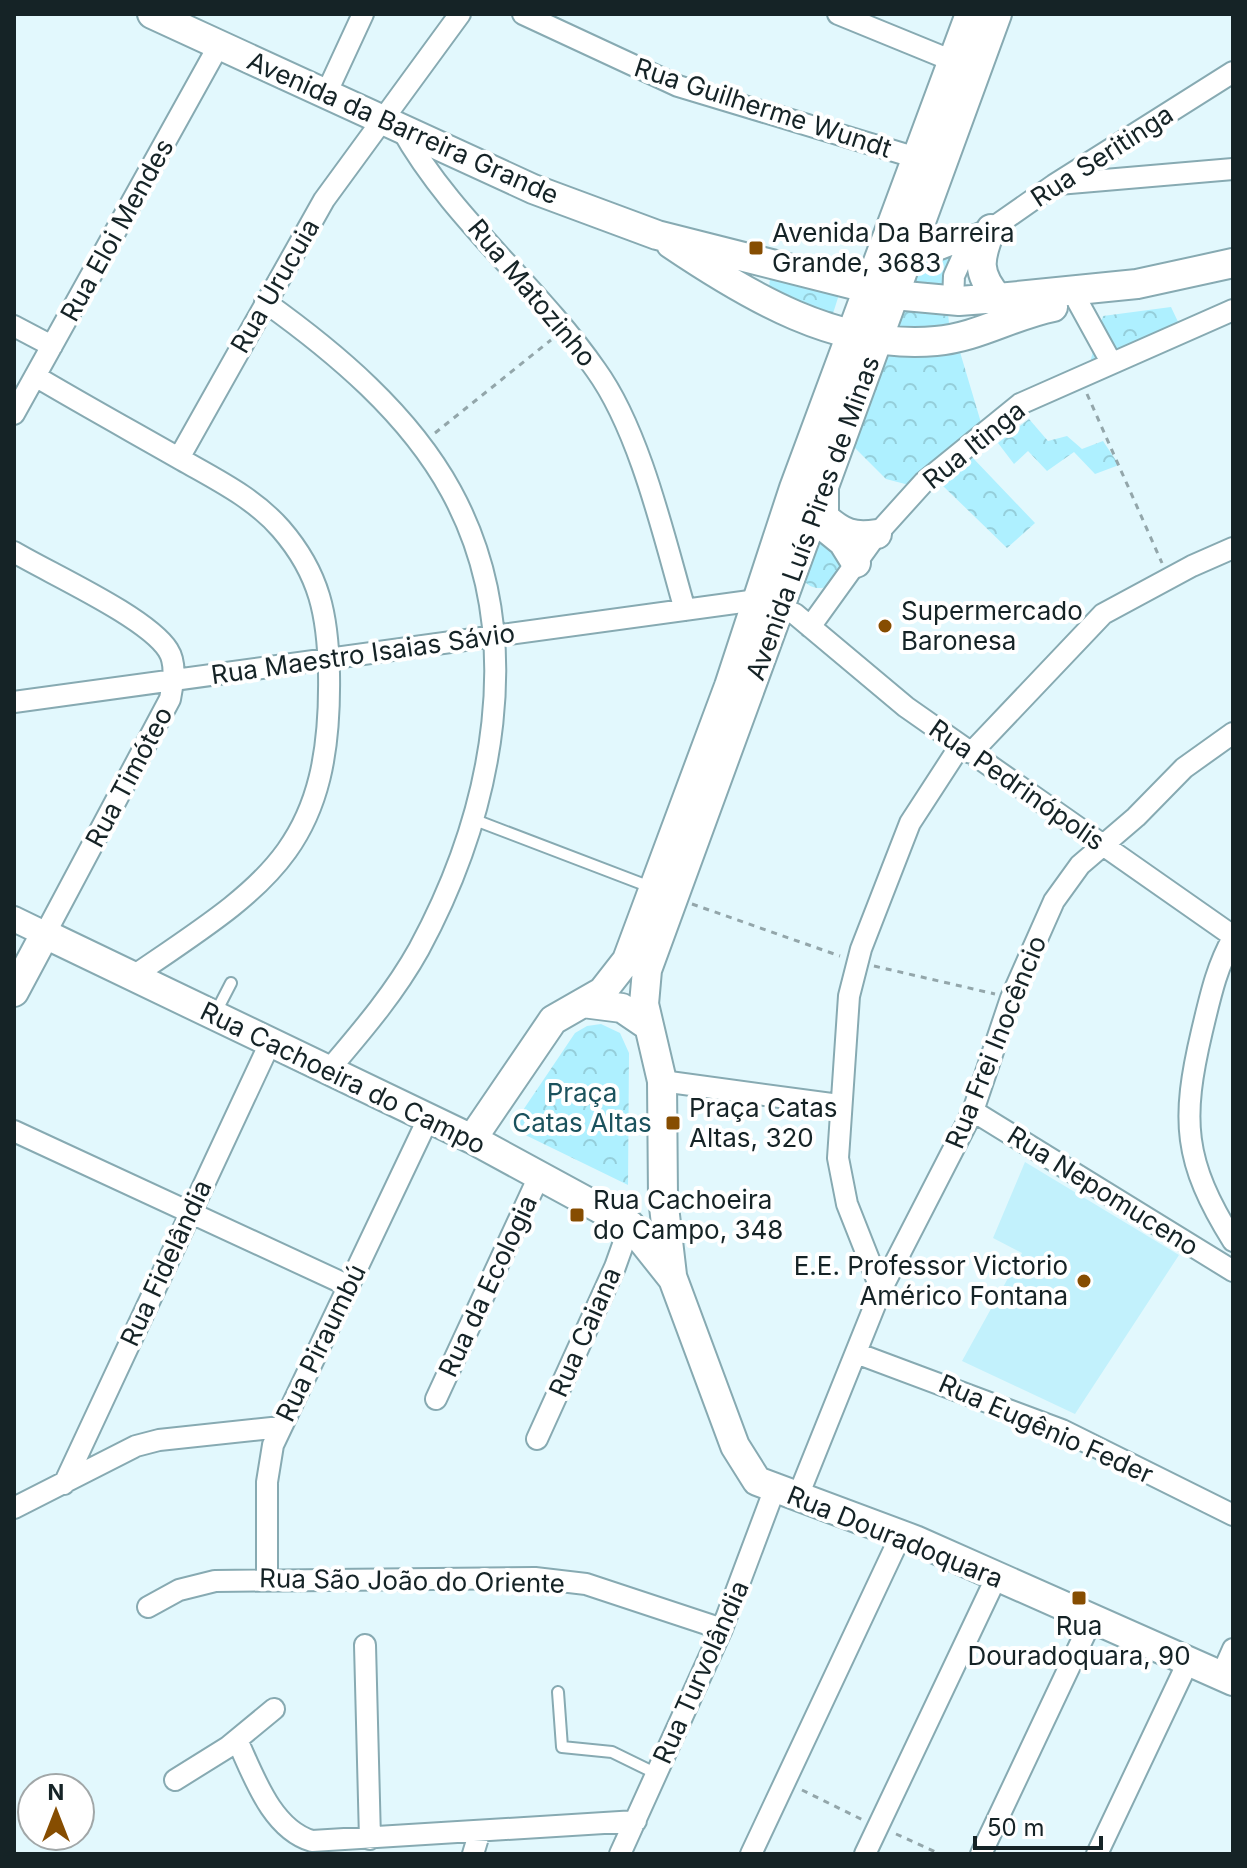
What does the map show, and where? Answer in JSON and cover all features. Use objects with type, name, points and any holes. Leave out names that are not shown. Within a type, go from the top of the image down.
[{"type":"main road","name":"Avenida da Barreira Grande","points":[[152,14],[187,21],[219,45],[533,189],[657,235],[881,292],[953,301],[1137,284]]},
{"type":"main road","name":"Avenida Luís Pires de Minas","points":[[583,1003],[602,992],[621,972],[766,615],[811,526],[865,336],[881,292],[917,158],[970,14]]},
{"type":"main road","name":"Avenida Luís Pires de Minas","points":[[881,292],[910,250],[997,14]]},
{"type":"main road","points":[[981,234],[980,272],[998,298]]},
{"type":"main road","name":"Avenida da Barreira Grande","points":[[657,235],[763,302],[865,336],[934,342],[970,335],[1021,314],[1233,263]]},
{"type":"main road","points":[[763,302],[761,288],[765,275],[784,266]]},
{"type":"main road","points":[[934,342],[953,327],[956,316],[953,301]]},
{"type":"main road","name":"Avenida Luís Pires de Minas","points":[[647,1025],[644,993],[647,970],[766,615],[794,488],[865,336]]},
{"type":"main road","points":[[824,489],[824,517],[840,531],[857,537],[877,534]]},
{"type":"main road","points":[[811,526],[837,534],[856,563]]},
{"type":"main road","points":[[14,992],[45,934]]},
{"type":"main road","name":"Rua Cachoeira do Campo","points":[[45,934],[472,1139],[630,1225]]},
{"type":"main road","points":[[472,1139],[553,1020],[583,1003],[622,1008],[647,1025],[662,1081],[663,1198],[630,1225]]},
{"type":"main road","name":"Rua Douradoquara","points":[[663,1198],[673,1279],[745,1466],[757,1481],[901,1535],[1227,1678]]},
{"type":"main road","name":"Rua Douradoquara","points":[[630,1225],[673,1279]]},
{"type":"street","points":[[326,94],[363,14]]},
{"type":"street","name":"Rua Urucuia","points":[[179,458],[324,200],[390,123],[460,14]]},
{"type":"street","name":"Rua Guilherme Wundt","points":[[523,14],[678,86],[917,158]]},
{"type":"street","points":[[838,14],[953,61]]},
{"type":"street","name":"Rua Eloi Mendes","points":[[14,414],[219,45]]},
{"type":"street","name":"Rua Seritinga","points":[[910,250],[940,249],[981,234],[1233,72]]},
{"type":"street","name":"Rua Matozinho","points":[[390,123],[424,169],[565,329],[598,372],[621,415],[685,610]]},
{"type":"street","points":[[1054,185],[1233,169]]},
{"type":"street","points":[[953,301],[954,276],[981,234]]},
{"type":"street","points":[[265,302],[371,388],[420,446],[451,491],[485,581],[496,659],[492,728],[475,820],[419,948],[369,1022],[328,1071]]},
{"type":"street","points":[[1078,302],[1111,362]]},
{"type":"street","name":"Rua Itinga","points":[[809,626],[877,534],[924,482],[1009,413],[1079,376],[1233,310]]},
{"type":"street","points":[[14,326],[52,346]]},
{"type":"street","points":[[35,376],[245,496],[280,527],[321,595],[328,631],[325,752],[306,824],[263,881],[243,900],[132,977]]},
{"type":"street","points":[[881,1290],[847,1204],[838,1158],[839,1105],[849,996],[861,949],[910,823],[966,750],[1103,614],[1169,577],[1233,548]]},
{"type":"street","name":"Rua Timóteo","points":[[14,552],[158,638],[169,651],[174,681],[170,699],[144,752],[45,934]]},
{"type":"street","name":"Rua Maestro Isaias Sávio","points":[[14,702],[685,610],[712,608],[766,615]]},
{"type":"street","points":[[766,615],[809,626]]},
{"type":"street","name":"Rua Pedrinópolis","points":[[809,626],[906,707],[1233,937]]},
{"type":"street","name":"Rua Frei Inocêncio","points":[[787,1492],[856,1353],[881,1290],[973,1111],[1003,1021],[1054,901],[1080,865],[1136,817],[1184,768],[1233,733]]},
{"type":"street","name":"Rua Cachoeira do Campo","points":[[14,919],[45,934]]},
{"type":"street","points":[[1233,937],[1220,960],[1213,985],[1186,1113],[1195,1166],[1233,1241]]},
{"type":"street","name":"Rua Fidelândia","points":[[64,1484],[270,1043]]},
{"type":"street","points":[[662,1081],[839,1105]]},
{"type":"street","name":"Rua Nepomuceno","points":[[973,1111],[1233,1271]]},
{"type":"street","name":"Rua Piraumbú","points":[[267,1579],[267,1482],[273,1445],[428,1119]]},
{"type":"street","points":[[14,1131],[349,1286]]},
{"type":"street","name":"Rua da Ecologia","points":[[436,1399],[540,1174]]},
{"type":"street","name":"Rua Caiana","points":[[537,1439],[615,1267],[630,1225]]},
{"type":"street","name":"Rua Eugênio Feder","points":[[856,1353],[1062,1430],[1233,1515]]},
{"type":"street","points":[[14,1508],[136,1446],[159,1440],[281,1427]]},
{"type":"street","name":"Rua Turvolândia","points":[[620,1854],[787,1492]]},
{"type":"street","points":[[751,1854],[901,1535]]},
{"type":"street","points":[[865,1854],[996,1578]]},
{"type":"street","name":"Rua São João do Oriente","points":[[148,1607],[179,1590],[215,1581],[557,1580],[586,1584],[722,1629]]},
{"type":"street","points":[[981,1854],[1092,1619]]},
{"type":"street","points":[[365,1645],[370,1839]]},
{"type":"street","points":[[1227,1678],[1233,1649]]},
{"type":"street","points":[[1097,1854],[1188,1662]]},
{"type":"street","points":[[175,1780],[237,1740],[274,1709]]},
{"type":"street","points":[[237,1740],[261,1791],[283,1822],[300,1837],[324,1842],[636,1821]]},
{"type":"street","points":[[473,1854],[480,1831]]},
{"type":"lane","points":[[475,820],[653,888]]},
{"type":"lane","points":[[214,1016],[231,983]]},
{"type":"lane","points":[[558,1692],[562,1747],[612,1752],[657,1774]]},
{"type":"path","points":[[420,446],[565,329]]},
{"type":"path","points":[[1079,376],[1169,577]]},
{"type":"shaded area","name":"E.E. Professor Victorio Américo Fontana","points":[[1025,1162],[1179,1255],[1075,1414],[962,1361],[1022,1253],[993,1238]]},
{"type":"green space","points":[[961,250],[945,296],[904,290],[916,255]]},
{"type":"green space","points":[[770,277],[842,285],[830,323],[768,301]]},
{"type":"green space","points":[[947,305],[949,323],[930,337],[890,334],[897,307]]},
{"type":"green space","points":[[1171,307],[1180,326],[1089,366],[1103,316]]},
{"type":"green space","points":[[884,349],[960,352],[982,426],[909,485],[886,479],[851,444]]},
{"type":"green space","points":[[1029,419],[1048,441],[1067,436],[1082,449],[1103,441],[1119,465],[1095,474],[1074,452],[1047,471],[1028,451],[1014,464],[998,443]]},
{"type":"green space","points":[[972,457],[1035,523],[1007,548],[942,485]]},
{"type":"green space","points":[[822,534],[852,558],[838,585],[820,588],[810,586],[798,572]]},
{"type":"green space","name":"Praça Catas Altas","points":[[601,1024],[620,1033],[629,1053],[628,1185],[511,1128],[575,1033],[587,1026]]},
{"type":"place","name":"Avenida Da Barreira Grande, 3683","points":[[756,248]]},
{"type":"place","name":"Supermercado Baronesa","points":[[885,626]]},
{"type":"place","name":"Praça Catas Altas, 320","points":[[673,1123]]},
{"type":"place","name":"Rua Cachoeira do Campo, 348","points":[[577,1215]]},
{"type":"place","name":"E.E. Professor Victorio Américo Fontana","points":[[1084,1281]]},
{"type":"place","name":"Rua Douradoquara, 90","points":[[1079,1598]]}]
